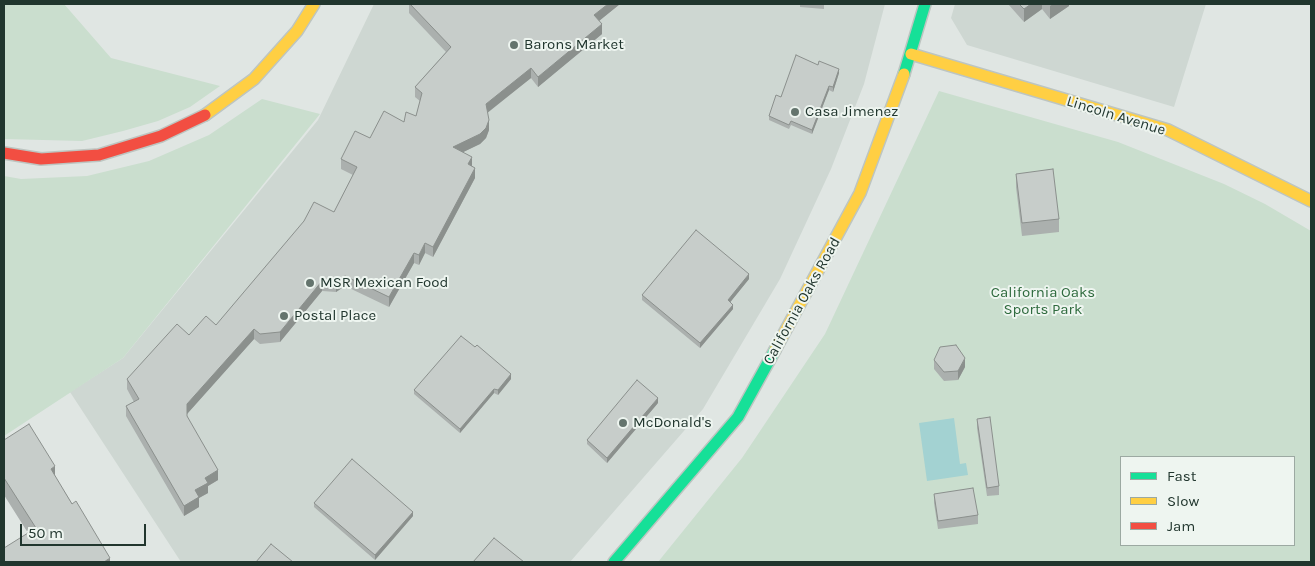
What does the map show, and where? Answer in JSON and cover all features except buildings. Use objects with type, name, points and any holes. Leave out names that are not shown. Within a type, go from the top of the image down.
[{"type":"street","points":[[4,153],[41,159],[99,155],[161,136],[213,111],[254,79],[297,32],[314,4]]},
{"type":"street","name":"California Oaks Road","points":[[614,562],[738,417],[800,306],[860,193],[911,54],[925,4]]},
{"type":"street","name":"Lincoln Avenue","points":[[911,54],[1168,130],[1311,201]]},
{"type":"shaded area","points":[[374,4],[885,4],[864,84],[831,169],[780,279],[703,409],[570,562],[181,562],[70,392],[123,358],[318,120]]},
{"type":"shaded area","points":[[955,4],[1206,4],[1174,107],[967,45],[951,18]]},
{"type":"green space","points":[[4,4],[64,4],[111,58],[220,86],[190,107],[158,121],[123,131],[82,141],[4,139]]},
{"type":"green space","name":"California Oaks Sports Park","points":[[939,91],[1118,142],[1224,184],[1265,204],[1311,231],[1311,562],[658,562],[742,458],[825,334]]},
{"type":"green space","points":[[262,99],[320,114],[123,358],[4,436],[4,176],[21,179],[87,176],[149,161],[209,135]]},
{"type":"water","points":[[954,418],[960,464],[966,463],[968,475],[927,481],[919,423]]},
{"type":"traffic: fast","points":[[904,74],[925,4]]},
{"type":"traffic: fast","points":[[614,562],[738,417],[775,350]]},
{"type":"traffic: slow","points":[[205,115],[254,79],[297,31],[314,4]]},
{"type":"traffic: slow","points":[[911,54],[1168,130],[1311,201]]},
{"type":"traffic: slow","points":[[775,350],[860,193],[904,74]]},
{"type":"traffic: jam","points":[[4,153],[41,159],[99,155],[161,136],[205,115]]},
{"type":"place","name":"Barons Market","points":[[514,45]]},
{"type":"place","name":"Casa Jimenez","points":[[795,112]]},
{"type":"place","name":"MSR Mexican Food","points":[[310,283]]},
{"type":"place","name":"Postal Place","points":[[284,316]]},
{"type":"place","name":"McDonald's","points":[[623,423]]}]
